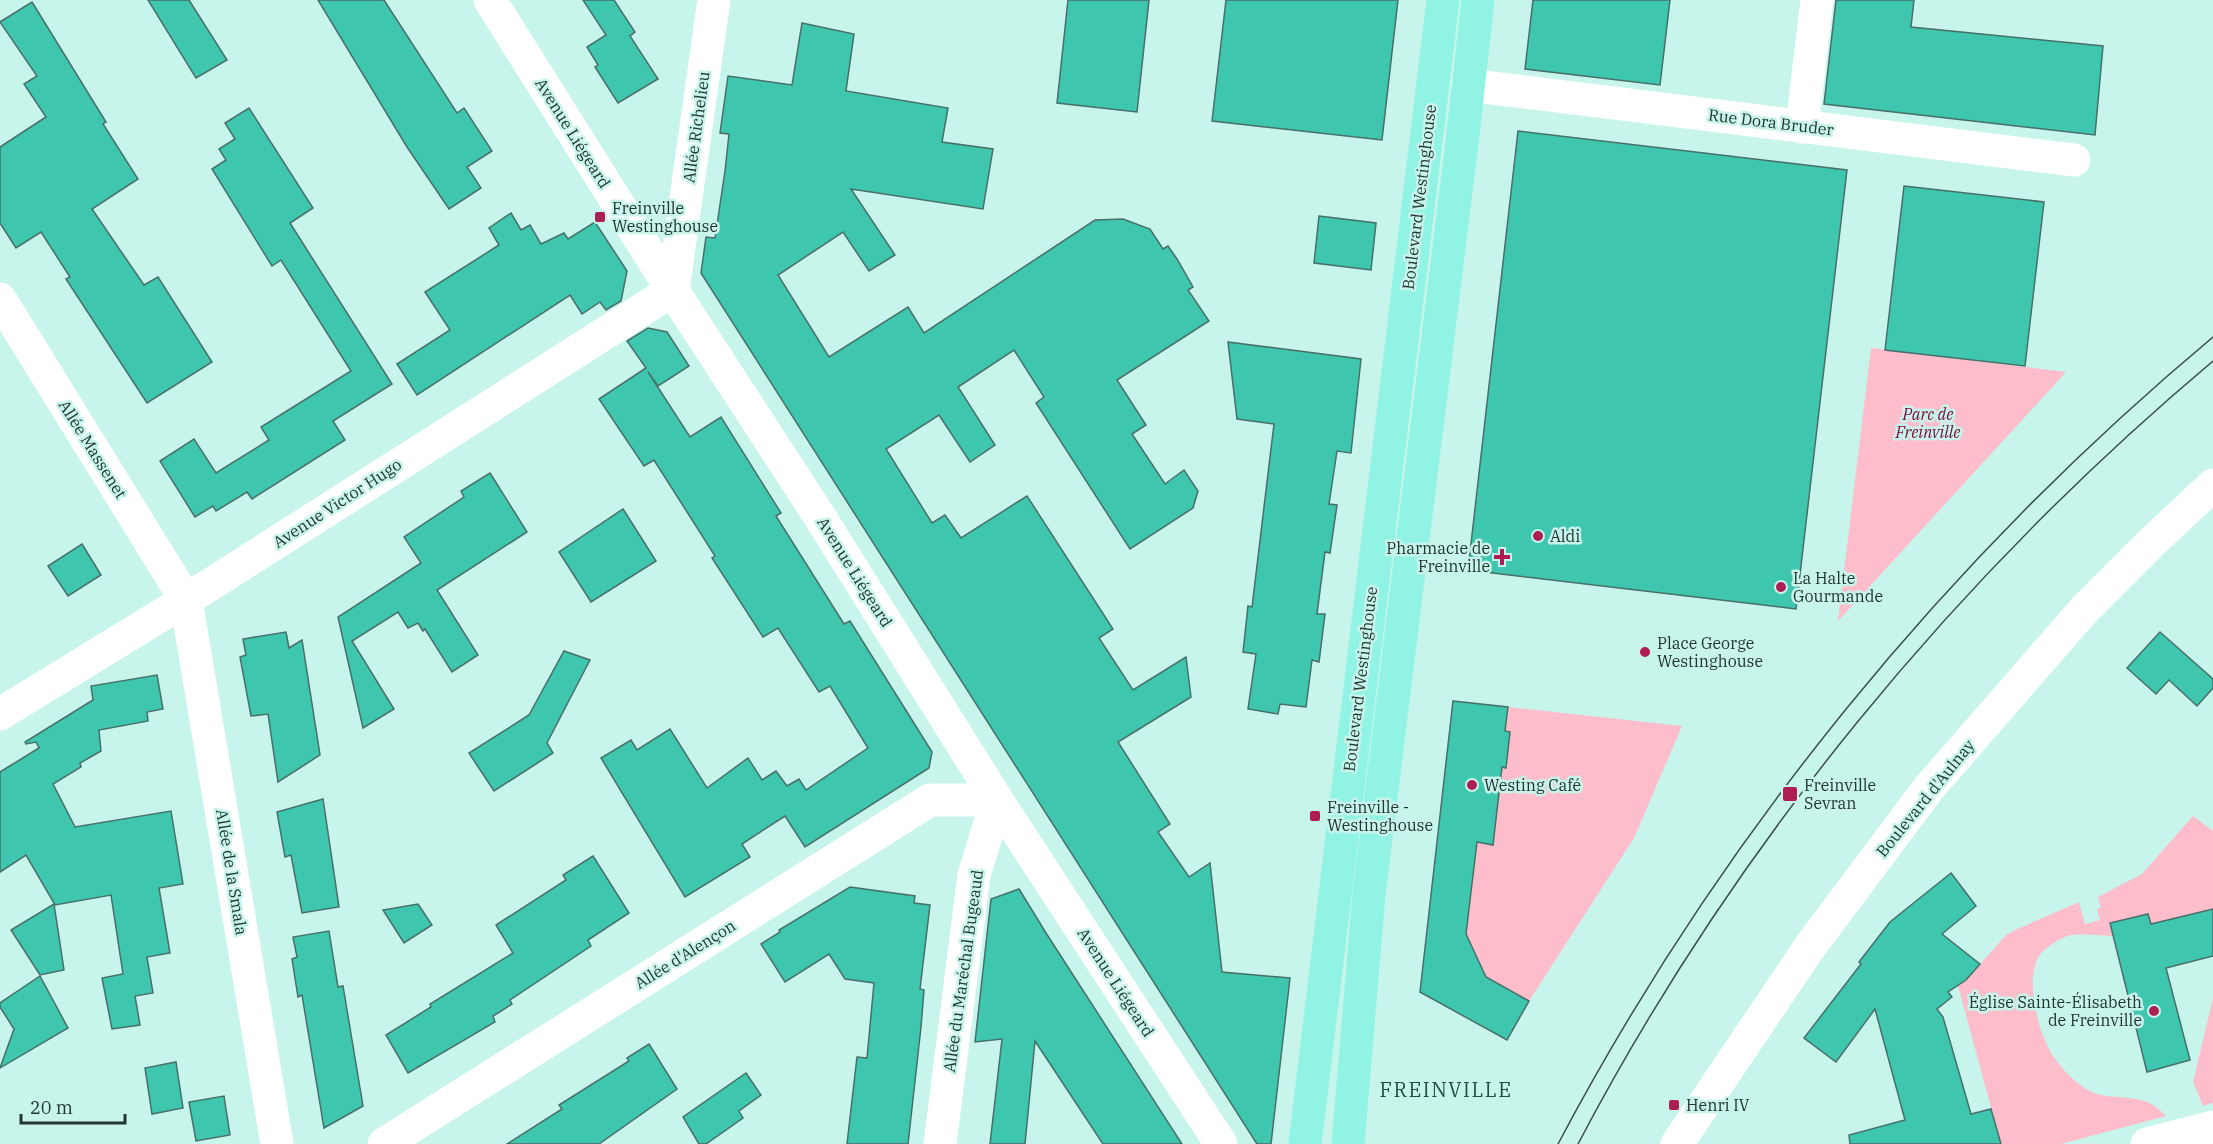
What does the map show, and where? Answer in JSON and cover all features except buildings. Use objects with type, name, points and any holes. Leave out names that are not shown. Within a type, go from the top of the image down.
[{"type":"main road","name":"Boulevard Westinghouse","points":[[1305,1144],[1443,0]]},
{"type":"main road","points":[[1348,1144],[1369,894],[1478,0]]},
{"type":"street","name":"Avenue Liégeard","points":[[490,0],[818,514],[997,800],[1221,1144]]},
{"type":"street","name":"Allée Richelieu","points":[[673,290],[714,0]]},
{"type":"street","points":[[1802,127],[1817,0]]},
{"type":"street","name":"Rue Dora Bruder","points":[[1468,85],[2074,160]]},
{"type":"street","name":"Avenue Victor Hugo","points":[[0,714],[186,600],[673,290]]},
{"type":"street","name":"Allée Massenet","points":[[0,298],[186,600]]},
{"type":"street","name":"Boulevard d'Aulnay","points":[[1677,1144],[1809,948],[1929,789],[2084,610],[2213,485]]},
{"type":"street","name":"Allée de la Smala","points":[[186,600],[277,1144]]},
{"type":"street","name":"Allée d'Alençon","points":[[384,1144],[930,800],[997,800]]},
{"type":"street","name":"Allée du Maréchal Bugeaud","points":[[940,1144],[974,874],[997,800]]},
{"type":"street","points":[[2147,1144],[2213,1126]]},
{"type":"green space","name":"Parc de Freinville","points":[[1871,348],[2066,372],[1838,621]]},
{"type":"green space","points":[[1508,707],[1682,726],[1634,838],[1529,1001],[1475,970],[1481,966],[1472,947],[1464,950],[1477,842],[1492,845],[1502,767],[1505,768],[1510,732],[1505,731]]},
{"type":"green space","points":[[2193,816],[2213,831],[2213,909],[2184,916],[2155,939],[2147,914],[2135,917],[2115,936],[2082,934],[2065,937],[2041,953],[2035,966],[2033,979],[2035,1009],[2039,1024],[2050,1050],[2066,1072],[2086,1089],[2096,1094],[2146,1102],[2166,1116],[2061,1144],[2001,1144],[1958,986],[2006,935],[2015,930],[2079,902],[2085,924],[2100,920],[2097,909],[2101,908],[2098,897],[2142,874]]},
{"type":"green space","points":[[2213,998],[2213,1103],[2203,1106],[2193,1082]]},
{"type":"tram line","points":[[1558,1144],[1622,1030],[1691,919],[1766,812],[1846,709],[1931,610],[2021,514],[2115,423],[2213,337]]},
{"type":"tram line","points":[[1578,1144],[1640,1033],[1707,926],[1780,822],[1858,722],[1940,625],[2027,533],[2118,445],[2213,361]]},
{"type":"place","name":"Freinville Westinghouse","points":[[600,217]]},
{"type":"place","name":"Aldi","points":[[1538,536]]},
{"type":"place","name":"Pharmacie de Freinville","points":[[1502,557]]},
{"type":"place","name":"La Halte Gourmande","points":[[1781,587]]},
{"type":"place","name":"Place George Westinghouse","points":[[1645,652]]},
{"type":"place","name":"Westing Café","points":[[1472,785]]},
{"type":"place","name":"Freinville Sevran","points":[[1790,794]]},
{"type":"place","name":"Freinville - Westinghouse","points":[[1315,816]]},
{"type":"place","name":"Église Sainte-Élisabeth de Freinville","points":[[2154,1011]]},
{"type":"place","name":"Henri IV","points":[[1674,1105]]},
{"type":"district","name":"FREINVILLE","points":[[1446,1089]]}]
